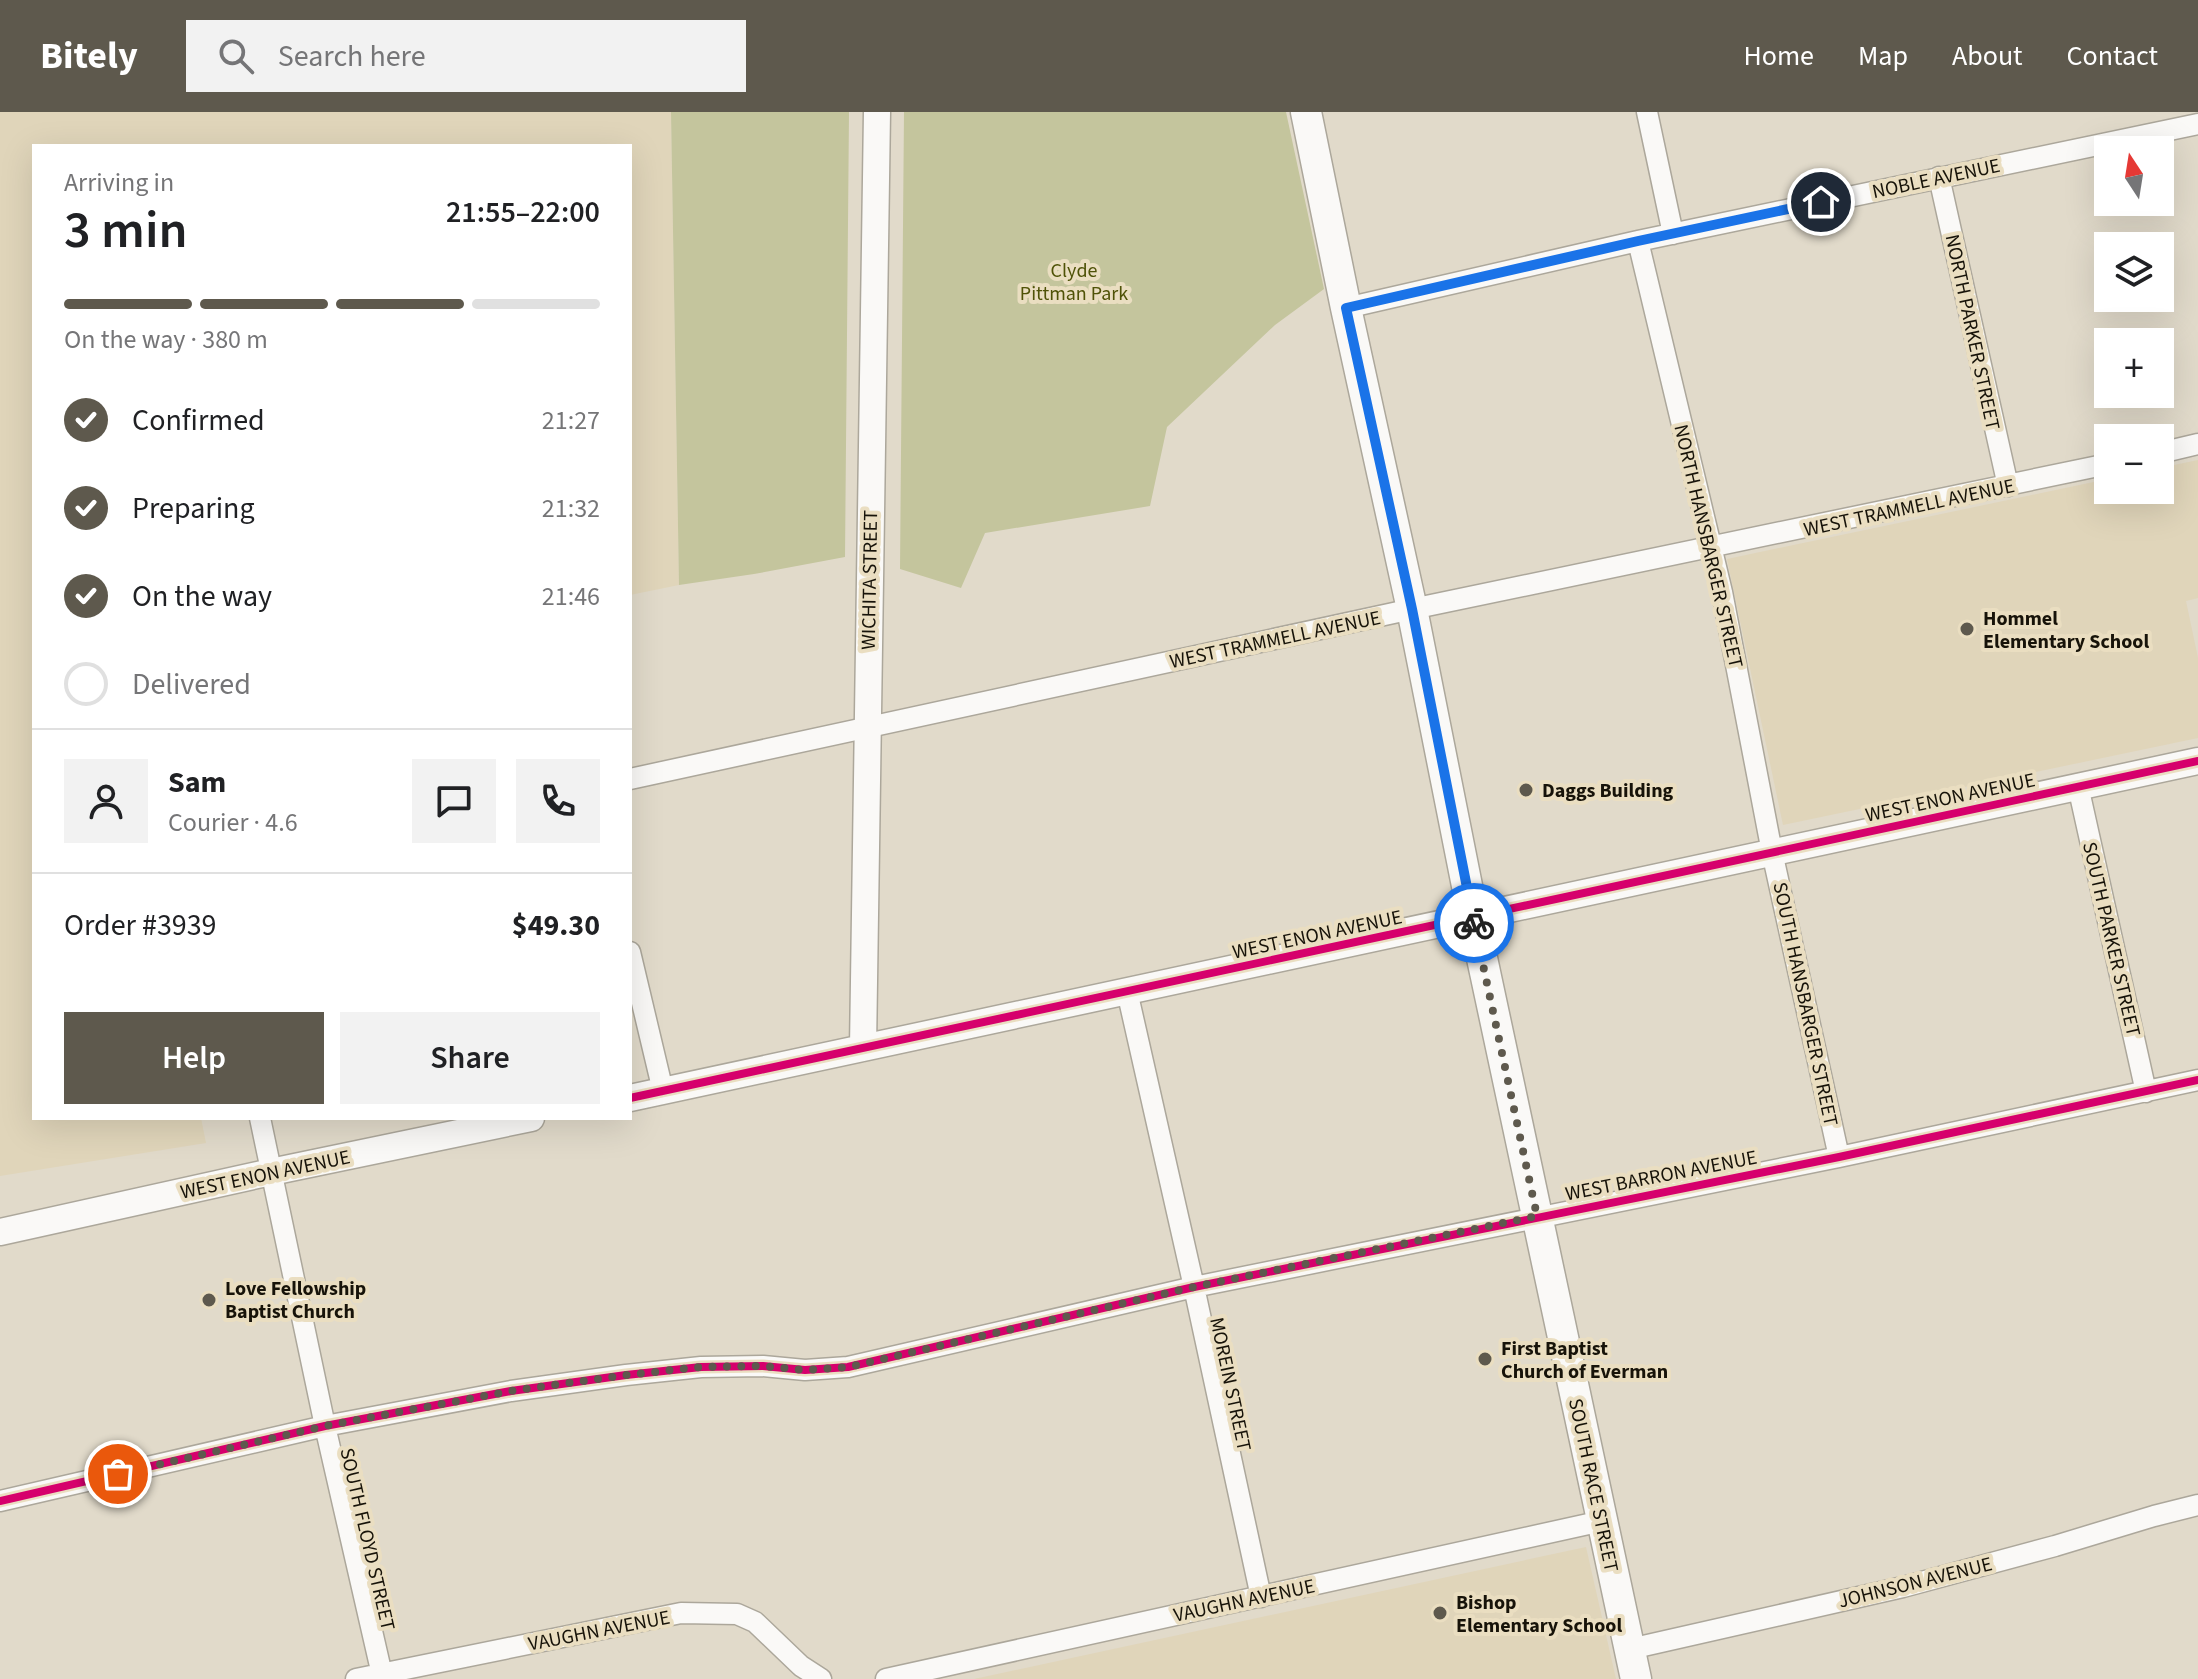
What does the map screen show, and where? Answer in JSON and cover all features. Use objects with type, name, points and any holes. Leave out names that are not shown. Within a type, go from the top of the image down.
[{"type":"main road","name":"SOUTH RACE STREET","points":[[1306,112],[1636,1679]]},
{"type":"street","name":"WICHITA STREET","points":[[863,1048],[877,112]]},
{"type":"street","points":[[1647,112],[1673,234]]},
{"type":"street","name":"NOBLE AVENUE","points":[[1346,308],[1638,241],[2198,124]]},
{"type":"street","name":"NORTH PARKER STREET","points":[[1939,177],[2008,486]]},
{"type":"street","name":"NORTH HANSBARGER STREET","points":[[1638,241],[1725,607],[1772,852]]},
{"type":"street","points":[[2174,450],[2198,444]]},
{"type":"street","name":"WEST TRAMMELL AVENUE","points":[[632,779],[1412,609],[2094,467]]},
{"type":"street","name":"WEST ENON AVENUE","points":[[632,1098],[2198,761]]},
{"type":"street","name":"SOUTH PARKER STREET","points":[[2078,786],[2146,1092]]},
{"type":"street","name":"SOUTH HANSBARGER STREET","points":[[1772,852],[1839,1157]]},
{"type":"street","points":[[632,960],[663,1091]]},
{"type":"street","name":"MOREIN STREET","points":[[1127,991],[1261,1597]]},
{"type":"street","name":"WEST BARRON AVENUE","points":[[0,1501],[325,1426],[511,1391],[701,1367],[763,1366],[805,1370],[848,1367],[1194,1287],[1839,1157],[2198,1080]]},
{"type":"street","name":"SOUTH FLOYD STREET","points":[[260,1120],[382,1676]]},
{"type":"street","name":"WEST ENON AVENUE","points":[[0,1232],[521,1120]]},
{"type":"street","name":"JOHNSON AVENUE","points":[[1630,1649],[1903,1587],[2198,1505]]},
{"type":"street","name":"VAUGHN AVENUE","points":[[886,1679],[1602,1521]]},
{"type":"street","name":"VAUGHN AVENUE","points":[[356,1679],[681,1613],[737,1614],[755,1622],[801,1666],[821,1679]]},
{"type":"shaded area","points":[[0,112],[671,112],[679,585],[632,595],[632,144],[32,144],[32,1120],[201,1120],[206,1143],[0,1176]]},
{"type":"shaded area","name":"Hommel Elementary School","points":[[2198,460],[2198,598],[2186,601],[2198,658],[2198,738],[1783,825],[1727,559],[2094,482],[2094,504],[2174,504],[2174,465]]},
{"type":"shaded area","name":"Bishop Elementary School","points":[[1586,1547],[1616,1679],[974,1679]]},
{"type":"green space","points":[[671,112],[849,112],[845,557],[679,585]]},
{"type":"green space","name":"Clyde Pittman Park","points":[[904,112],[1286,112],[1324,289],[1275,325],[1167,427],[1150,506],[985,533],[961,588],[900,569]]},
{"type":"cycle path","points":[[632,1098],[2198,761]]},
{"type":"cycle path","points":[[0,1501],[325,1426],[511,1391],[701,1367],[763,1366],[805,1370],[848,1367],[1194,1287],[1839,1157],[2198,1080]]},
{"type":"way so far","points":[[118,1474],[325,1426],[511,1391],[701,1367],[763,1366],[805,1370],[848,1367],[1194,1287],[1537,1216],[1474,923]]},
{"type":"place","name":"Hommel Elementary School","points":[[1967,629]]},
{"type":"place","name":"Daggs Building","points":[[1526,790]]},
{"type":"place","name":"Love Fellowship Baptist Church","points":[[209,1300]]},
{"type":"place","name":"First Baptist Church of Everman","points":[[1485,1359]]},
{"type":"place","name":"Bishop Elementary School","points":[[1440,1613]]},
{"type":"route","points":[[1474,923],[1412,609],[1346,308],[1821,202]]}]
